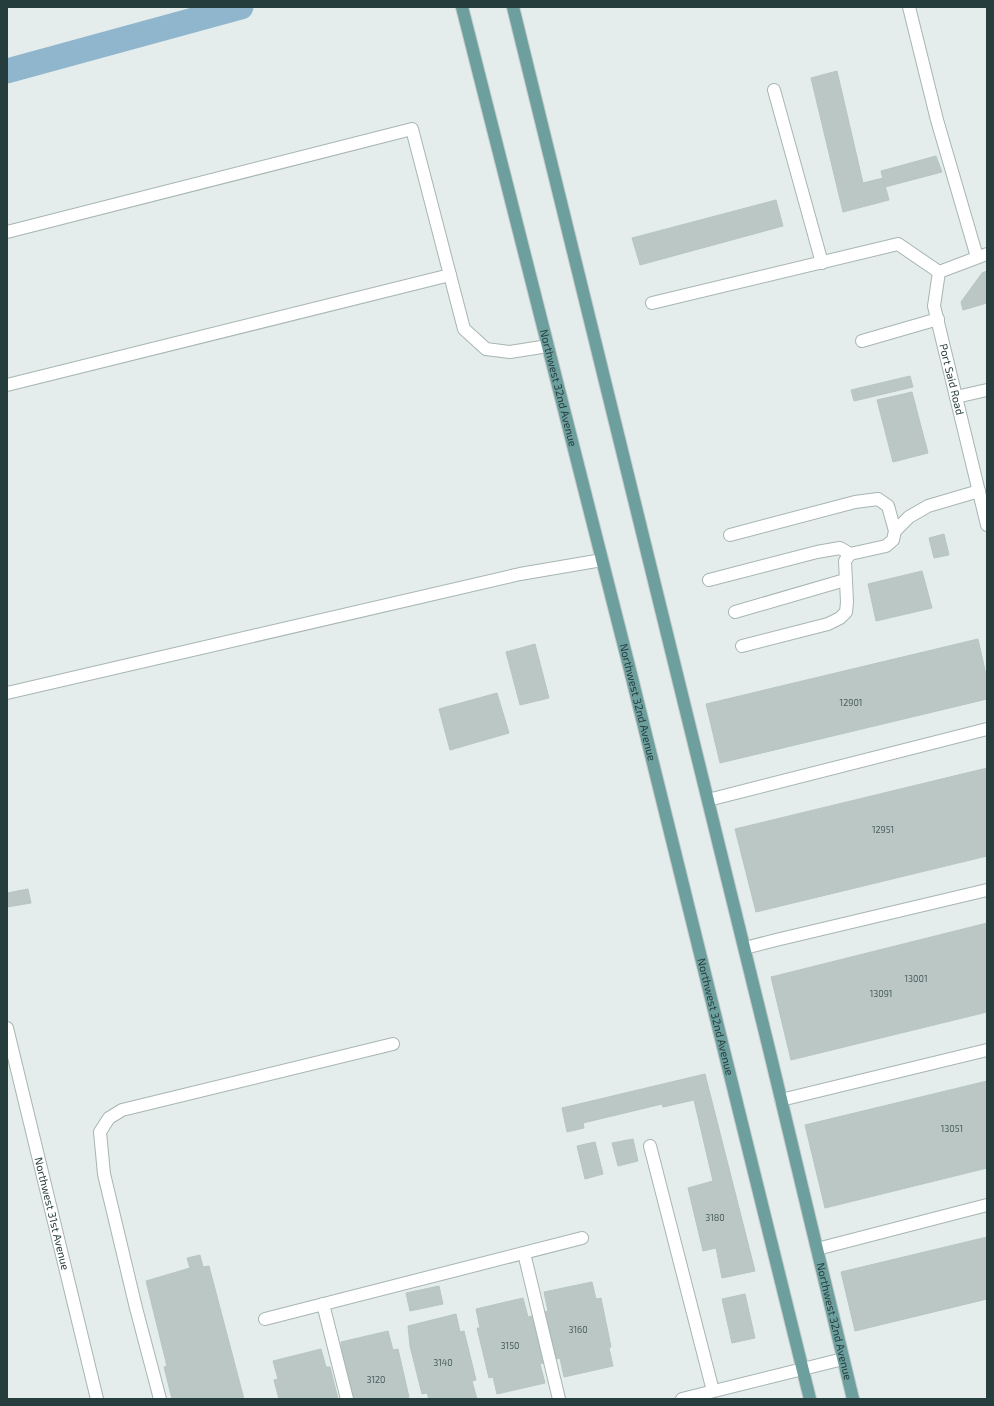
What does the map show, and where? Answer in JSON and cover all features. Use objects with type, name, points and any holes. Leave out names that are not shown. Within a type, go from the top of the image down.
[{"type":"main road","name":"Northwest 32nd Avenue","points":[[462,7],[602,560],[810,1399]]},
{"type":"main road","name":"Northwest 32nd Avenue","points":[[514,7],[745,948],[853,1399]]},
{"type":"street","points":[[652,303],[898,244],[939,272],[982,256],[937,120],[909,7]]},
{"type":"street","points":[[774,90],[822,263]]},
{"type":"street","points":[[7,232],[412,129],[464,329],[486,349],[510,352],[548,346]]},
{"type":"street","name":"Port Said Road","points":[[939,272],[934,306],[987,525]]},
{"type":"street","points":[[7,385],[450,274]]},
{"type":"street","points":[[862,341],[938,319]]},
{"type":"street","points":[[956,396],[987,390]]},
{"type":"street","points":[[742,646],[828,624],[840,618],[846,612],[845,561],[850,554],[886,546],[893,540],[896,531],[909,517],[928,506],[979,491]]},
{"type":"street","points":[[730,534],[855,502],[878,499],[888,506],[896,531]]},
{"type":"street","points":[[709,580],[816,552],[840,548],[850,554]]},
{"type":"street","points":[[7,693],[520,574],[602,560]]},
{"type":"street","points":[[735,612],[845,580]]},
{"type":"street","points":[[708,800],[987,729]]},
{"type":"street","points":[[745,948],[987,890]]},
{"type":"street","name":"Northwest 31st Avenue","points":[[7,1028],[98,1399]]},
{"type":"street","points":[[160,1399],[136,1308],[104,1174],[100,1132],[109,1118],[122,1110],[393,1044]]},
{"type":"street","points":[[781,1100],[987,1050]]},
{"type":"street","points":[[650,1146],[713,1392]]},
{"type":"street","points":[[817,1249],[987,1205]]},
{"type":"street","points":[[265,1319],[582,1238]]},
{"type":"street","points":[[524,1252],[559,1399]]},
{"type":"street","points":[[323,1304],[347,1399]]},
{"type":"street","points":[[682,1399],[843,1359]]},
{"type":"building","points":[[837,71],[863,183],[883,178],[889,200],[843,212],[811,78]]},
{"type":"building","points":[[936,156],[942,172],[885,187],[881,171]]},
{"type":"building","points":[[776,200],[783,226],[640,265],[632,238]]},
{"type":"building","points":[[987,271],[987,303],[963,310],[961,302],[982,273]]},
{"type":"building","points":[[910,376],[913,387],[854,401],[851,390]]},
{"type":"building","points":[[912,392],[928,453],[893,462],[877,400]]},
{"type":"building","points":[[944,534],[949,555],[934,558],[929,538]]},
{"type":"building","points":[[922,571],[932,608],[876,621],[868,584]]},
{"type":"building","points":[[978,639],[987,679],[987,699],[720,763],[706,704]]},
{"type":"building","points":[[535,644],[549,698],[520,705],[506,652]]},
{"type":"building","points":[[497,693],[509,733],[450,750],[439,709]]},
{"type":"building","points":[[987,768],[987,856],[756,912],[735,829]]},
{"type":"building","points":[[28,889],[31,903],[7,907],[7,893]]},
{"type":"building","points":[[987,923],[987,1012],[791,1060],[771,977]]},
{"type":"building","points":[[705,1074],[755,1271],[722,1278],[716,1248],[703,1251],[688,1188],[713,1181],[694,1100],[663,1107],[662,1104],[583,1123],[584,1128],[567,1132],[562,1108]]},
{"type":"building","points":[[987,1081],[987,1168],[825,1208],[805,1125]]},
{"type":"building","points":[[633,1139],[638,1161],[618,1166],[612,1143]]},
{"type":"building","points":[[595,1142],[603,1174],[585,1179],[577,1146]]},
{"type":"building","points":[[987,1237],[987,1299],[855,1331],[841,1272]]},
{"type":"building","points":[[200,1255],[203,1267],[209,1266],[244,1399],[172,1399],[164,1367],[167,1366],[146,1281],[190,1268],[187,1258]]},
{"type":"building","points":[[592,1282],[596,1299],[601,1298],[611,1347],[609,1348],[613,1366],[564,1377],[560,1358],[556,1359],[545,1312],[548,1311],[544,1292]]},
{"type":"building","points":[[439,1286],[443,1304],[410,1311],[406,1293]]},
{"type":"building","points":[[745,1294],[755,1338],[732,1343],[722,1299]]},
{"type":"building","points":[[523,1298],[528,1317],[532,1316],[543,1363],[540,1364],[545,1383],[497,1394],[493,1377],[489,1378],[477,1328],[480,1328],[476,1309]]},
{"type":"building","points":[[456,1314],[460,1332],[464,1331],[476,1380],[472,1381],[477,1399],[429,1399],[427,1393],[422,1394],[410,1346],[408,1326]]},
{"type":"building","points":[[388,1331],[393,1350],[398,1349],[409,1397],[405,1398],[406,1399],[352,1399],[341,1342]]},
{"type":"building","points":[[321,1349],[326,1367],[330,1367],[338,1399],[279,1399],[274,1380],[278,1379],[273,1361]]},
{"type":"waterway","points":[[7,71],[241,7]]}]
